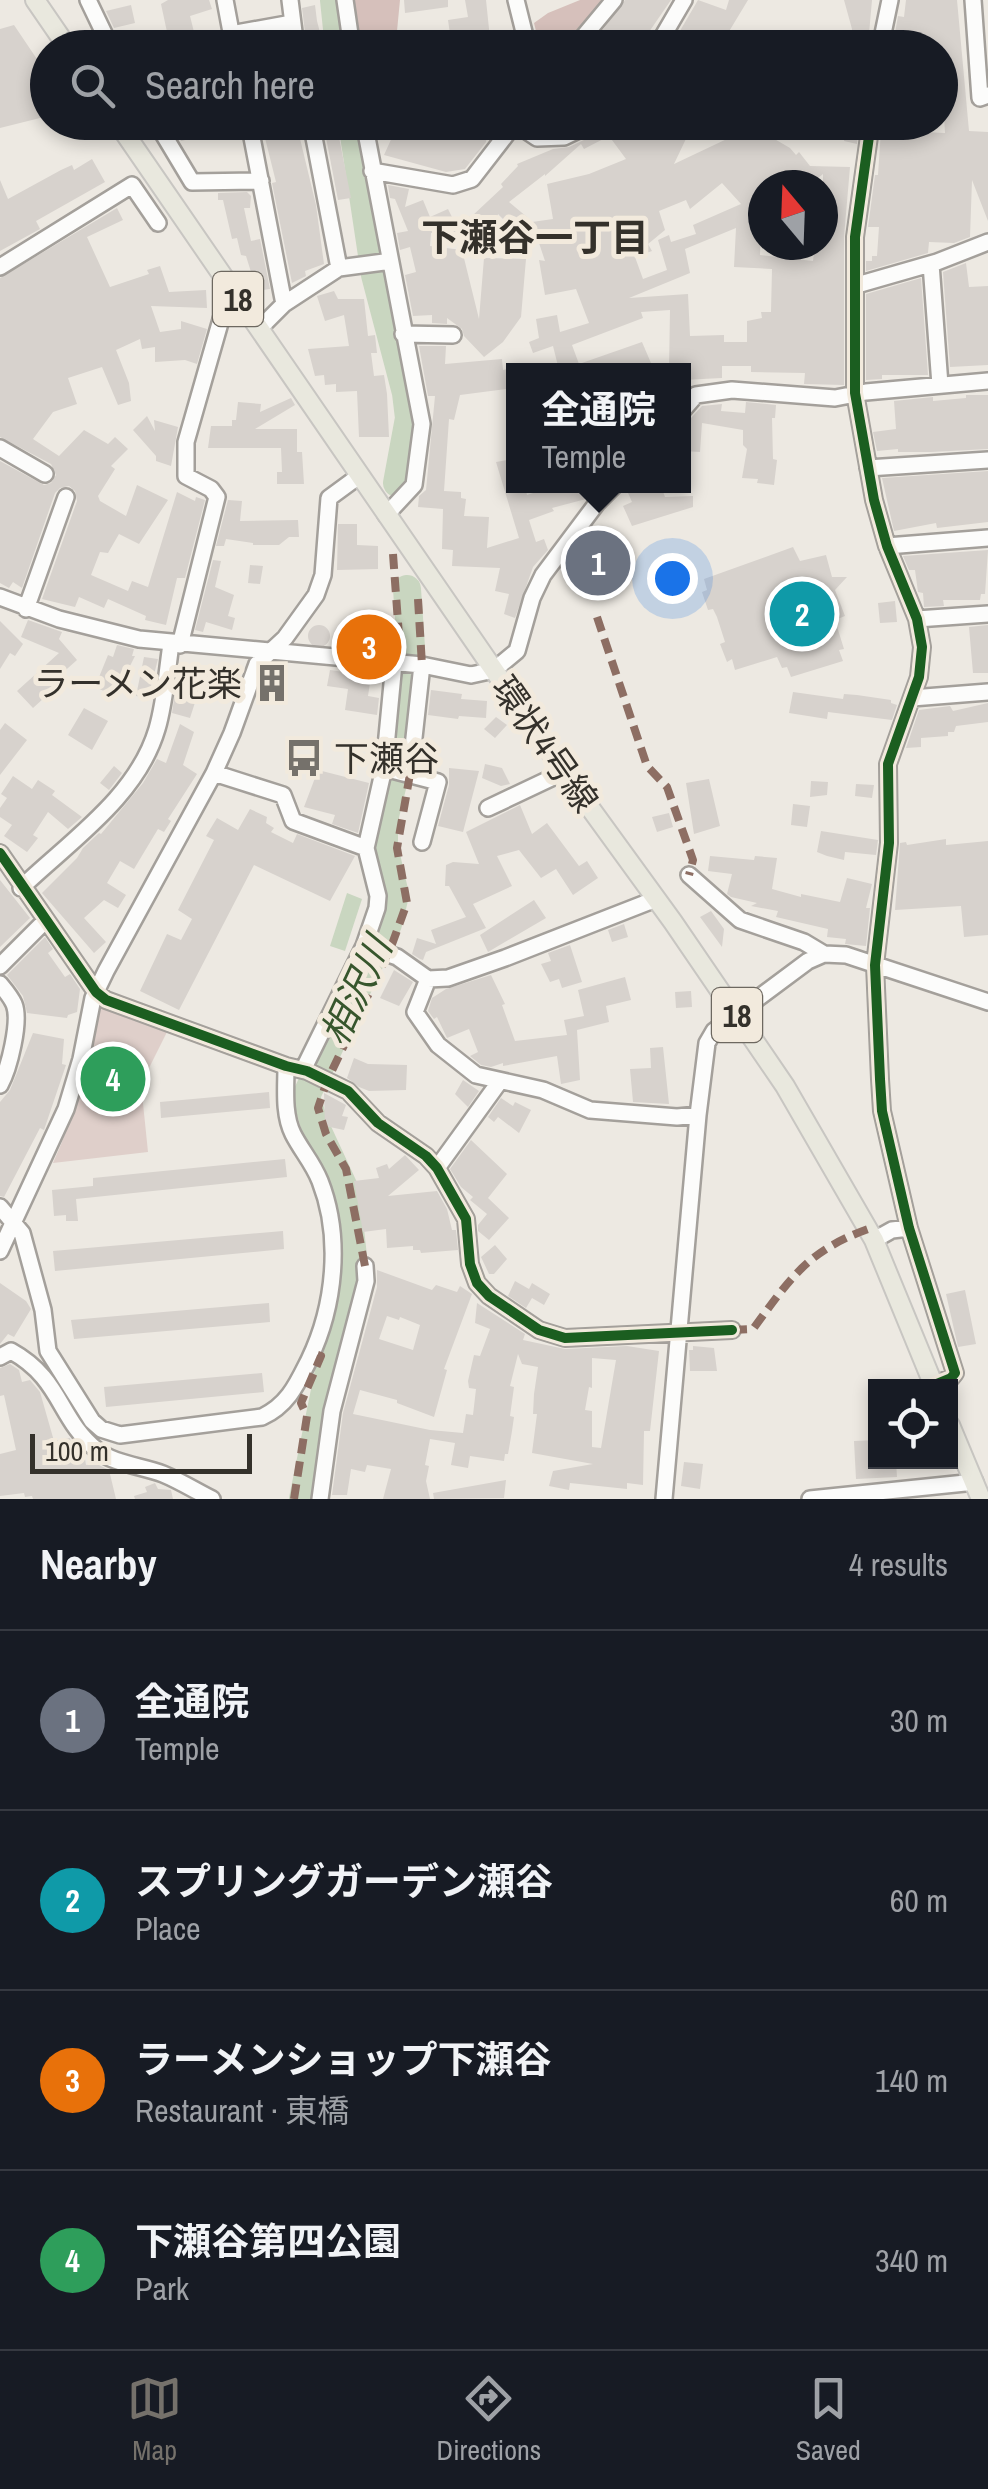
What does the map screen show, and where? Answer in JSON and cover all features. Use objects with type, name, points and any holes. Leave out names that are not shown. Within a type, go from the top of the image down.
[{"type":"main road","points":[[35,0],[56,30]]},
{"type":"main road","name":"環状4号線","points":[[128,140],[807,1120],[874,1240],[931,1379]]},
{"type":"main road","points":[[958,1444],[978,1491]]},
{"type":"street","points":[[225,0],[231,30]]},
{"type":"street","points":[[290,0],[293,30]]},
{"type":"street","points":[[345,0],[349,30]]},
{"type":"street","points":[[516,0],[524,30]]},
{"type":"street","points":[[589,30],[614,0]]},
{"type":"street","points":[[666,30],[684,0]]},
{"type":"street","points":[[884,30],[890,0]]},
{"type":"street","points":[[974,0],[981,32],[980,98],[988,95]]},
{"type":"street","points":[[93,1],[104,30]]},
{"type":"street","points":[[269,30],[292,23]]},
{"type":"street","points":[[167,140],[192,182],[261,181]]},
{"type":"street","points":[[253,140],[284,304]]},
{"type":"street","points":[[314,140],[339,268]]},
{"type":"street","points":[[367,140],[422,424],[414,485],[391,521]]},
{"type":"street","points":[[372,172],[453,186],[472,179],[503,140]]},
{"type":"street","points":[[868,140],[856,229],[855,393],[887,546],[917,619],[922,647],[912,698],[888,764],[889,842],[875,964],[882,1112],[909,1228],[954,1373],[949,1379]]},
{"type":"street","points":[[0,267],[132,184],[158,223]]},
{"type":"street","points":[[857,285],[931,264],[988,242]]},
{"type":"street","points":[[260,329],[284,304],[339,268],[375,263]]},
{"type":"street","points":[[931,264],[940,385]]},
{"type":"street","points":[[21,888],[98,819],[141,765],[158,728],[176,644],[218,498],[186,476],[186,442],[230,288]]},
{"type":"street","points":[[404,334],[453,335]]},
{"type":"street","points":[[691,401],[696,395],[732,390],[834,398],[988,381]]},
{"type":"street","points":[[0,448],[45,474]]},
{"type":"street","points":[[868,468],[988,460]]},
{"type":"street","points":[[0,1251],[75,1086],[96,992],[214,773],[256,664],[286,638],[316,595],[323,575],[329,498],[359,476]]},
{"type":"street","points":[[0,598],[26,609],[139,639],[420,665],[471,675],[494,670],[518,651],[532,598],[550,564],[608,493]]},
{"type":"street","points":[[26,609],[66,497]]},
{"type":"street","points":[[887,546],[988,538]]},
{"type":"street","points":[[917,619],[988,614]]},
{"type":"street","points":[[396,663],[397,771]]},
{"type":"street","points":[[0,1208],[22,1233],[42,1310],[48,1352],[100,1429],[111,1434],[138,1433],[262,1417],[274,1412],[295,1390],[330,1301],[334,1264],[331,1225],[321,1184],[288,1120],[299,1069],[372,949],[378,896],[366,848],[397,771],[420,665]]},
{"type":"street","points":[[912,698],[988,692]]},
{"type":"street","points":[[397,771],[438,782],[422,842]]},
{"type":"street","points":[[488,808],[564,772]]},
{"type":"street","points":[[214,773],[283,795],[293,821],[366,848]]},
{"type":"street","points":[[3,865],[96,992],[106,1000],[324,1080],[356,1098],[378,1123],[426,1156],[466,1220],[473,1276],[489,1296],[539,1330],[565,1338],[732,1330]]},
{"type":"street","points":[[689,875],[740,920],[804,942],[824,954]]},
{"type":"street","points":[[372,949],[397,957],[428,978],[448,978],[656,899]]},
{"type":"street","points":[[0,966],[46,921]]},
{"type":"street","points":[[664,1499],[698,1115],[707,1043],[714,1031],[808,961],[824,954],[846,955],[988,1002]]},
{"type":"street","points":[[428,978],[415,1012],[438,1044],[476,1075],[543,1090],[590,1110],[698,1115]]},
{"type":"street","points":[[0,984],[16,1014],[9,1060],[0,1084]]},
{"type":"street","points":[[437,1168],[500,1081]]},
{"type":"street","points":[[874,1240],[892,1230],[909,1228]]},
{"type":"street","points":[[320,1499],[332,1411],[366,1281],[365,1266]]},
{"type":"street","points":[[0,1357],[11,1351],[32,1362],[53,1387],[76,1428],[98,1452],[167,1475],[212,1499]]},
{"type":"street","points":[[810,1499],[978,1491]]},
{"type":"shaded area","points":[[351,0],[400,0],[397,30],[356,30]]},
{"type":"shaded area","points":[[580,0],[603,0],[576,30],[536,30],[534,23]]},
{"type":"shaded area","points":[[347,893],[362,899],[345,951],[330,946]]},
{"type":"shaded area","points":[[100,1001],[168,1030],[141,1084],[148,1152],[53,1163],[75,1104]]},
{"type":"building","points":[[168,0],[209,0],[212,9],[190,16],[194,30],[167,30],[161,4]]},
{"type":"building","points":[[404,0],[448,0],[448,7],[405,13]]},
{"type":"building","points":[[465,0],[486,0],[489,30],[449,30],[448,20],[468,17]]},
{"type":"building","points":[[625,0],[671,0],[650,30],[602,30]]},
{"type":"building","points":[[698,0],[726,10],[729,0],[748,0],[730,30],[680,30]]},
{"type":"building","points":[[844,0],[872,0],[869,30],[852,29]]},
{"type":"building","points":[[906,0],[957,0],[969,131],[988,132],[988,221],[972,180],[970,237],[954,243],[929,242],[928,253],[866,271],[866,261],[877,256],[879,227],[868,227],[880,140],[958,140],[958,30],[896,30],[898,16],[904,17]]},
{"type":"building","points":[[131,5],[135,23],[114,28],[106,11]]},
{"type":"building","points":[[315,5],[319,30],[305,30],[302,8]]},
{"type":"building","points":[[14,25],[30,49],[30,120],[0,128],[0,29]]},
{"type":"building","points":[[266,140],[300,140],[316,205],[324,264],[305,271],[306,276],[292,283],[272,183],[276,182]]},
{"type":"building","points":[[326,140],[340,140],[351,198],[338,200]]},
{"type":"building","points":[[391,140],[486,140],[465,169],[446,172],[384,155]]},
{"type":"building","points":[[584,140],[601,140],[584,149],[581,144],[509,202],[527,217],[526,242],[498,214],[496,227],[471,234],[431,233],[430,246],[462,250],[479,319],[484,258],[526,259],[521,317],[503,342],[484,357],[462,329],[447,318],[447,324],[432,323],[432,315],[413,316],[405,275],[416,272],[410,247],[400,250],[397,233],[408,231],[395,199],[390,198],[388,185],[409,189],[405,207],[423,200],[430,217],[448,209],[454,221],[472,216],[503,187],[501,184],[517,164]]},
{"type":"building","points":[[612,140],[685,140],[674,164],[725,140],[776,140],[796,155],[799,152],[810,166],[850,167],[844,237],[844,385],[804,384],[805,373],[751,372],[751,366],[722,366],[722,378],[691,380],[691,363],[669,363],[670,310],[641,312],[643,318],[572,345],[579,363],[557,363],[553,346],[533,353],[529,342],[539,338],[536,319],[557,315],[560,332],[589,323],[576,289],[545,295],[539,260],[545,261],[532,222],[553,219],[547,184],[589,174],[626,159]],"holes":[[[722,183],[741,204],[693,225],[696,234],[671,242],[669,235],[658,240],[667,270],[643,279],[635,257],[652,251],[648,244],[665,230],[659,211],[686,200],[690,209]],[[736,228],[734,267],[772,269],[771,312],[761,312],[762,318],[747,321],[747,342],[724,342],[724,335],[690,336],[688,294],[629,298],[690,273],[685,249]]]},
{"type":"building","points":[[92,159],[105,182],[36,221],[40,229],[0,251],[0,180],[8,199],[61,170],[72,165],[74,170]]},
{"type":"building","points":[[247,192],[251,196],[250,208],[244,208],[251,241],[260,239],[270,289],[263,290],[246,256],[241,255],[237,238],[232,239],[223,200],[218,200],[218,193]]},
{"type":"building","points":[[117,208],[123,220],[87,237],[110,287],[149,274],[147,270],[160,266],[169,292],[206,290],[207,308],[151,306],[160,332],[181,329],[181,321],[207,329],[197,364],[185,360],[155,362],[155,347],[142,349],[140,339],[116,350],[129,383],[131,401],[118,405],[102,367],[68,378],[77,404],[53,412],[33,439],[59,456],[84,430],[108,444],[115,437],[128,449],[111,466],[115,469],[98,496],[100,501],[126,516],[137,485],[168,500],[139,544],[119,534],[108,553],[100,552],[91,575],[128,591],[132,581],[148,587],[177,492],[195,501],[196,497],[205,500],[185,578],[177,578],[166,625],[145,620],[146,616],[108,599],[104,608],[79,597],[75,607],[42,599],[77,501],[69,486],[55,493],[22,588],[13,582],[9,588],[0,583],[0,461],[44,485],[56,475],[51,464],[0,437],[0,278]]},
{"type":"building","points":[[966,263],[969,287],[988,286],[988,365],[950,367],[943,272]]},
{"type":"building","points":[[921,278],[928,375],[882,375],[882,379],[866,380],[866,294]]},
{"type":"building","points":[[334,291],[338,299],[364,299],[368,336],[375,335],[377,353],[371,353],[374,376],[384,375],[389,437],[359,437],[357,391],[336,392],[336,384],[325,385],[324,375],[315,376],[308,349],[349,346],[344,315],[325,321],[317,296]]},
{"type":"building","points":[[642,342],[651,363],[582,363]]},
{"type":"building","points":[[419,346],[446,346],[445,364],[502,359],[503,370],[506,369],[506,389],[460,395],[454,420],[449,419],[444,491],[461,492],[461,498],[466,499],[464,516],[489,517],[487,548],[519,538],[496,462],[506,460],[506,493],[586,493],[586,499],[552,508],[554,511],[529,520],[536,542],[544,539],[548,550],[533,567],[515,618],[504,614],[509,594],[495,591],[500,568],[452,566],[453,550],[442,549],[443,509],[418,507],[419,496],[426,490],[435,396],[428,396]]},
{"type":"building","points":[[988,395],[988,449],[877,451],[873,432],[896,429],[894,401],[933,397],[933,401]]},
{"type":"building","points":[[291,398],[295,405],[255,429],[297,429],[304,484],[277,484],[277,472],[282,472],[281,448],[208,448],[211,426],[232,426],[238,402],[261,404],[260,412]]},
{"type":"building","points":[[746,402],[776,405],[772,418],[773,459],[777,460],[774,485],[742,478],[747,449],[743,445],[743,430],[702,423],[700,452],[691,451],[691,418],[702,406],[722,404],[721,411],[745,413]]},
{"type":"building","points":[[147,416],[155,431],[154,420],[178,427],[171,466],[156,461],[133,430]]},
{"type":"building","points":[[988,471],[988,522],[937,528],[936,523],[894,531],[882,478]]},
{"type":"building","points":[[628,493],[693,496],[693,507],[632,526],[623,506],[632,502]]},
{"type":"building","points":[[228,500],[242,501],[240,521],[298,520],[299,537],[289,537],[279,545],[226,539],[224,546],[216,546]]},
{"type":"building","points":[[338,524],[357,524],[357,545],[378,546],[378,569],[337,570]]},
{"type":"building","points":[[605,538],[613,559],[568,579],[562,568],[570,558],[584,545]]},
{"type":"building","points":[[793,547],[800,561],[826,555],[832,577],[847,577],[835,590],[845,616],[835,620],[844,649],[839,650],[843,661],[791,677],[777,657],[735,670],[720,644],[725,642],[717,617],[713,609],[708,610],[702,592],[707,590],[704,579]]},
{"type":"building","points":[[988,550],[985,594],[981,594],[980,600],[943,600],[944,606],[924,607],[915,570],[909,570],[903,556]]},
{"type":"building","points":[[213,560],[221,561],[215,587],[234,595],[228,616],[235,618],[232,630],[206,622],[203,632],[195,630]]},
{"type":"building","points":[[250,565],[263,566],[260,584],[248,583]]},
{"type":"building","points":[[895,601],[897,622],[880,623],[878,603]]},
{"type":"building","points":[[28,620],[62,632],[59,639],[77,660],[50,684],[55,688],[33,708],[17,691],[59,653],[21,637]]},
{"type":"building","points":[[363,620],[379,621],[377,650],[363,648]]},
{"type":"building","points":[[0,621],[23,644],[15,656],[10,653],[0,669]]},
{"type":"building","points":[[319,625],[327,628],[327,644],[319,647],[311,644],[308,636],[311,628]]},
{"type":"building","points":[[988,625],[988,673],[973,673],[969,627]]},
{"type":"building","points":[[117,645],[134,649],[135,656],[115,696],[95,687],[108,655],[113,657]]},
{"type":"building","points":[[144,657],[158,659],[148,698],[136,696]]},
{"type":"building","points":[[179,666],[208,675],[190,718],[172,713]]},
{"type":"building","name":"ラーメン花楽","points":[[272,666],[283,668],[276,701],[261,698]]},
{"type":"building","points":[[216,668],[238,675],[234,690],[211,683]]},
{"type":"building","points":[[330,670],[371,676],[368,696],[379,698],[377,715],[345,710],[348,689],[327,686]]},
{"type":"building","points":[[431,690],[462,694],[461,699],[487,701],[486,718],[428,715]]},
{"type":"building","points":[[793,692],[843,699],[844,694],[857,695],[891,700],[897,705],[892,720],[828,712],[827,719],[789,713]]},
{"type":"building","points":[[988,703],[988,722],[956,726],[948,736],[921,738],[921,747],[906,748],[919,710],[950,706],[953,711]]},
{"type":"building","points":[[84,708],[108,721],[92,750],[68,735]]},
{"type":"building","points":[[496,717],[507,725],[495,738],[484,729]]},
{"type":"building","points":[[5,723],[27,740],[0,775],[0,730]]},
{"type":"building","points":[[180,724],[194,732],[183,765],[197,774],[164,832],[158,829],[134,869],[120,861],[107,883],[126,895],[118,908],[104,900],[84,918],[106,942],[94,953],[42,893],[101,834],[143,783],[157,759],[166,763]]},
{"type":"building","points":[[485,764],[502,768],[510,784],[501,786],[482,778]]},
{"type":"building","points":[[114,766],[122,773],[109,790],[100,783]]},
{"type":"building","points":[[449,768],[479,771],[463,832],[438,826],[449,785]]},
{"type":"building","points":[[318,770],[369,783],[358,833],[332,824],[335,815],[304,807]]},
{"type":"building","points":[[13,776],[32,789],[38,780],[82,817],[68,829],[48,812],[33,835],[38,838],[27,852],[4,836],[12,825],[0,817],[0,808],[7,798],[1,794]]},
{"type":"building","points":[[709,779],[720,826],[694,834],[686,783]]},
{"type":"building","points":[[811,781],[828,782],[827,795],[810,797]]},
{"type":"building","points":[[856,784],[874,785],[872,798],[855,796]]},
{"type":"building","points":[[793,804],[810,806],[807,827],[791,825]]},
{"type":"building","points":[[520,805],[532,834],[547,823],[579,866],[587,861],[598,878],[573,895],[556,869],[541,878],[519,850],[497,856],[512,886],[473,904],[486,928],[426,952],[423,960],[412,954],[417,938],[436,944],[431,930],[466,917],[449,886],[445,886],[446,865],[479,864],[466,832]]},
{"type":"building","points":[[250,809],[267,817],[266,823],[274,828],[271,832],[293,843],[297,834],[355,856],[330,901],[254,865],[179,1010],[140,991],[167,934],[181,940],[192,919],[178,910],[214,840],[206,836],[217,818],[238,830]]},
{"type":"building","points":[[669,813],[673,827],[657,832],[652,817]]},
{"type":"building","points":[[821,831],[878,840],[876,855],[845,852],[844,860],[817,852]]},
{"type":"building","points":[[946,839],[946,845],[988,841],[988,935],[964,937],[961,906],[895,910],[900,843]]},
{"type":"building","points":[[710,856],[777,858],[772,889],[801,897],[840,902],[847,878],[872,884],[866,908],[870,908],[866,946],[845,944],[846,939],[827,937],[828,929],[776,917],[778,911],[731,897],[727,894],[732,874],[708,871]]},
{"type":"building","points":[[0,880],[30,918],[0,947]]},
{"type":"building","points":[[534,900],[546,918],[488,952],[480,935]]},
{"type":"building","points":[[711,911],[724,929],[722,947],[700,917]]},
{"type":"building","points":[[624,924],[628,937],[612,942],[608,930]]},
{"type":"building","points":[[45,937],[53,949],[48,953],[65,977],[70,974],[80,989],[77,1012],[67,1018],[27,1013],[23,996],[7,975]]},
{"type":"building","points":[[570,945],[582,982],[562,988],[559,979],[550,982],[541,964],[551,961],[548,953]]},
{"type":"building","points":[[394,970],[413,982],[399,1006],[380,998]]},
{"type":"building","points":[[491,975],[505,1004],[502,1005],[515,1041],[567,1035],[564,1020],[584,1016],[578,990],[625,977],[631,1000],[606,1006],[609,1022],[577,1030],[580,1080],[561,1084],[557,1056],[503,1066],[481,1065],[470,1056],[478,1052],[469,1029],[447,1038],[437,1017],[434,1019],[428,1011],[432,998],[446,989]]},
{"type":"building","points":[[691,991],[692,1007],[676,1008],[675,992]]},
{"type":"building","points":[[33,1033],[64,1039],[62,1064],[66,1065],[44,1130],[40,1128],[4,1197],[0,1196],[0,1102],[10,1090]]},
{"type":"building","points":[[663,1047],[669,1104],[633,1102],[630,1069],[651,1068],[650,1048]]},
{"type":"building","points":[[354,1058],[368,1064],[407,1065],[406,1090],[369,1091],[359,1087],[347,1078]]},
{"type":"building","points":[[463,1080],[479,1091],[468,1107],[455,1094]]},
{"type":"building","points":[[269,1092],[270,1108],[161,1118],[160,1102]]},
{"type":"building","points":[[324,1093],[346,1105],[342,1116],[348,1117],[344,1130],[325,1126]]},
{"type":"building","points":[[501,1098],[531,1110],[519,1133],[498,1117],[494,1122],[488,1117]]},
{"type":"building","points":[[471,1140],[507,1174],[488,1198],[509,1218],[489,1240],[478,1231],[487,1214],[470,1200],[473,1197],[450,1169]]},
{"type":"building","points":[[405,1155],[419,1170],[388,1196],[437,1191],[452,1230],[456,1230],[458,1250],[421,1253],[413,1250],[413,1246],[387,1248],[386,1229],[363,1232],[354,1181],[379,1178],[376,1168],[387,1164],[389,1169]]},
{"type":"building","points":[[285,1159],[287,1177],[76,1199],[78,1221],[66,1221],[66,1215],[54,1216],[52,1190],[93,1186],[93,1178]]},
{"type":"building","points":[[283,1231],[284,1249],[55,1271],[53,1251]]},
{"type":"building","points":[[495,1245],[507,1259],[494,1274],[489,1274],[481,1257]]},
{"type":"building","points":[[377,1270],[432,1290],[436,1285],[457,1292],[460,1286],[472,1294],[444,1369],[447,1370],[434,1417],[397,1400],[360,1390],[353,1414],[463,1433],[466,1414],[473,1415],[476,1389],[469,1388],[468,1381],[474,1355],[480,1356],[490,1329],[475,1323],[477,1303],[525,1334],[523,1340],[565,1349],[627,1346],[659,1351],[650,1431],[644,1431],[643,1485],[627,1483],[627,1489],[570,1483],[569,1490],[549,1486],[553,1471],[593,1464],[532,1453],[538,1367],[522,1364],[518,1354],[510,1386],[514,1387],[510,1416],[514,1417],[504,1461],[470,1456],[468,1468],[451,1465],[455,1443],[430,1439],[425,1465],[429,1466],[426,1481],[430,1499],[383,1499],[391,1469],[367,1465],[365,1472],[351,1469],[347,1495],[332,1495],[343,1413],[377,1287]],"holes":[[[387,1316],[420,1325],[413,1350],[379,1339]],[[592,1358],[616,1360],[601,1448],[592,1447],[592,1411],[585,1410],[589,1387],[592,1388]]]},
{"type":"building","points":[[515,1281],[529,1289],[532,1283],[550,1294],[544,1305],[532,1298],[526,1308],[508,1296]]},
{"type":"building","points":[[0,1283],[31,1309],[14,1337],[8,1334],[0,1344]]},
{"type":"building","points":[[965,1290],[976,1344],[958,1347],[946,1294]]},
{"type":"building","points":[[269,1303],[270,1322],[74,1339],[71,1320]]},
{"type":"building","points":[[693,1346],[714,1348],[717,1371],[690,1371],[689,1350]]},
{"type":"building","points":[[10,1364],[19,1370],[22,1382],[30,1380],[40,1392],[54,1441],[70,1438],[74,1461],[85,1459],[86,1465],[95,1463],[109,1470],[116,1499],[33,1499],[24,1493],[0,1496],[0,1454],[16,1450],[4,1395],[0,1396],[0,1368]]},
{"type":"building","points":[[262,1373],[264,1392],[106,1407],[104,1387]]},
{"type":"building","points":[[868,1440],[868,1469],[896,1469],[897,1477],[856,1479],[854,1441]]},
{"type":"building","points":[[684,1462],[703,1464],[700,1489],[681,1486]]},
{"type":"building","points":[[506,1480],[504,1498],[434,1499],[433,1493]]},
{"type":"building","points":[[155,1483],[158,1489],[171,1490],[173,1499],[135,1499],[134,1496],[147,1492],[145,1487]]},
{"type":"waterway","name":"相沢川","points":[[334,0],[337,30]]},
{"type":"waterway","name":"相沢川","points":[[355,140],[375,275],[406,393],[409,418],[397,483]]},
{"type":"waterway","name":"相沢川","points":[[303,1499],[331,1361],[346,1325],[355,1275],[346,1192],[306,1096],[388,924],[395,895],[384,847],[384,820],[399,759],[411,647],[407,589]]},
{"type":"marked path","points":[[393,554],[399,636],[394,663]]},
{"type":"marked path","points":[[418,599],[422,665]]},
{"type":"marked path","points":[[597,617],[647,766],[667,787],[693,860],[689,875]]},
{"type":"marked path","points":[[365,1266],[346,1169],[326,1134],[318,1108],[407,903],[397,848],[410,774]]},
{"type":"marked path","points":[[732,1330],[753,1329],[802,1268],[829,1247],[868,1229]]},
{"type":"marked path","points":[[294,1499],[307,1416],[301,1403],[321,1356],[312,1353]]},
{"type":"cycle path","points":[[868,140],[855,237],[855,393],[874,500],[887,546],[917,619],[922,647],[919,677],[888,764],[889,843],[875,965],[882,1111],[909,1228],[955,1373],[949,1379]]},
{"type":"cycle path","points":[[0,853],[96,992],[106,1000],[307,1071],[348,1091],[378,1123],[426,1156],[466,1219],[470,1264],[477,1283],[489,1296],[539,1330],[565,1338],[732,1330]]},
{"type":"place","name":"全通院","points":[[598,563]]},
{"type":"place","name":"スプリングガーデン瀬谷","points":[[802,614]]},
{"type":"place","name":"ラーメンショップ下瀬谷","points":[[369,647]]},
{"type":"place","name":"ラーメン花楽","points":[[272,683]]},
{"type":"place","name":"下瀬谷","points":[[304,758]]},
{"type":"place","name":"下瀬谷第四公園","points":[[113,1079]]},
{"type":"district","name":"下瀬谷一丁目","points":[[535,237]]}]
